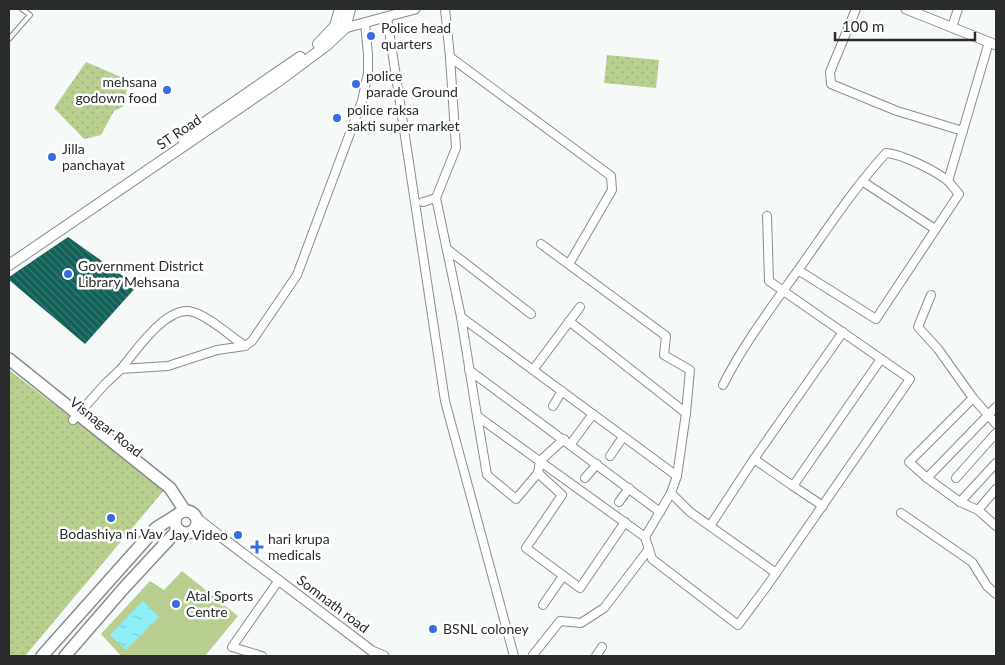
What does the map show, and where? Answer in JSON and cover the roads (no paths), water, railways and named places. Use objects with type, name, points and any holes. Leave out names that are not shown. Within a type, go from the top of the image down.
[{"type":"main road","name":"ST Road","points":[[340,9],[340,27]]},
{"type":"main road","name":"ST Road","points":[[9,265],[280,80],[327,45],[350,9]]},
{"type":"main road","name":"ST Road","points":[[9,258],[322,42],[340,27]]},
{"type":"main road","points":[[9,359],[75,417]]},
{"type":"main road","name":"Visnagar Road","points":[[9,368],[75,417],[161,490],[184,514]]},
{"type":"main road","points":[[184,514],[175,523],[184,531]]},
{"type":"main road","points":[[64,656],[172,536],[196,524],[184,514]]},
{"type":"main road","points":[[42,656],[156,528],[184,514]]},
{"type":"street","points":[[340,27],[365,23],[415,9]]},
{"type":"street","points":[[445,9],[456,148],[436,198],[461,317],[487,475],[516,499],[538,473],[540,462],[567,442],[593,414]]},
{"type":"street","points":[[856,9],[830,72],[831,84],[898,111],[963,131]]},
{"type":"street","points":[[906,9],[993,43],[948,181]]},
{"type":"street","points":[[952,27],[958,9]]},
{"type":"street","points":[[387,17],[445,401],[514,656]]},
{"type":"street","points":[[121,369],[168,366],[217,350],[245,346],[252,341],[297,274],[362,101],[368,73],[365,23]]},
{"type":"street","points":[[450,57],[611,176],[612,190],[569,264]]},
{"type":"street","points":[[723,385],[731,369],[783,291],[798,270],[862,181],[886,153],[905,157],[948,181],[959,194],[876,319],[798,270]]},
{"type":"street","points":[[862,181],[935,229]]},
{"type":"street","points":[[423,202],[436,198]]},
{"type":"street","points":[[477,416],[645,537],[652,559],[738,625],[910,379],[769,282],[767,216]]},
{"type":"street","points":[[541,244],[666,336],[664,355],[690,370],[677,476],[671,493],[645,537]]},
{"type":"street","points":[[447,249],[531,314]]},
{"type":"street","points":[[931,295],[918,327],[938,349],[973,398],[996,424]]},
{"type":"street","points":[[533,370],[580,307]]},
{"type":"street","points":[[75,417],[121,369],[161,322],[175,314],[192,312],[205,318],[245,346]]},
{"type":"street","points":[[461,317],[677,476]]},
{"type":"street","points":[[569,322],[686,412]]},
{"type":"street","points":[[710,526],[754,459],[843,332]]},
{"type":"street","points":[[793,486],[881,359]]},
{"type":"street","points":[[470,370],[660,512]]},
{"type":"street","points":[[552,406],[562,391]]},
{"type":"street","points":[[973,398],[909,462],[927,478],[960,502],[978,510],[996,526]]},
{"type":"street","points":[[927,478],[996,407]]},
{"type":"street","points":[[956,478],[996,432]]},
{"type":"street","points":[[610,456],[623,437]]},
{"type":"street","points":[[754,459],[823,506]]},
{"type":"street","points":[[960,502],[996,463]]},
{"type":"street","points":[[585,478],[597,464]]},
{"type":"street","points":[[538,473],[562,496],[526,548],[580,588],[625,522]]},
{"type":"street","points":[[618,502],[629,488]]},
{"type":"street","points":[[978,510],[996,489]]},
{"type":"street","points":[[671,493],[690,512],[776,573]]},
{"type":"street","points":[[901,513],[972,562],[986,586],[996,594]]},
{"type":"street","points":[[184,514],[220,536]]},
{"type":"street","name":"Somnath road","points":[[184,531],[220,536],[372,651],[384,656]]},
{"type":"street","points":[[533,655],[560,621],[581,623],[604,608],[649,549]]},
{"type":"street","points":[[543,605],[563,576]]},
{"type":"street","points":[[262,656],[232,647],[279,580]]},
{"type":"street","points":[[596,656],[602,647]]},
{"type":"lane","points":[[9,39],[30,15],[22,9]]},
{"type":"water","points":[[143,601],[159,617],[126,650],[110,635]]},
{"type":"place","name":"Police head quarters","points":[[371,36]]},
{"type":"place","name":"police parade Ground","points":[[356,84]]},
{"type":"place","name":"mehsana godown food","points":[[167,90]]},
{"type":"place","name":"police raksa sakti super market","points":[[337,118]]},
{"type":"place","name":"Jilla panchayat","points":[[52,157]]},
{"type":"place","name":"Government District Library Mehsana","points":[[68,274]]},
{"type":"place","name":"Bodashiya ni Vav","points":[[111,518]]},
{"type":"place","name":"Jay Video","points":[[238,535]]},
{"type":"place","name":"hari krupa medicals","points":[[257,547]]},
{"type":"place","name":"Atal Sports Centre","points":[[176,604]]},
{"type":"place","name":"BSNL coloney","points":[[433,629]]}]
